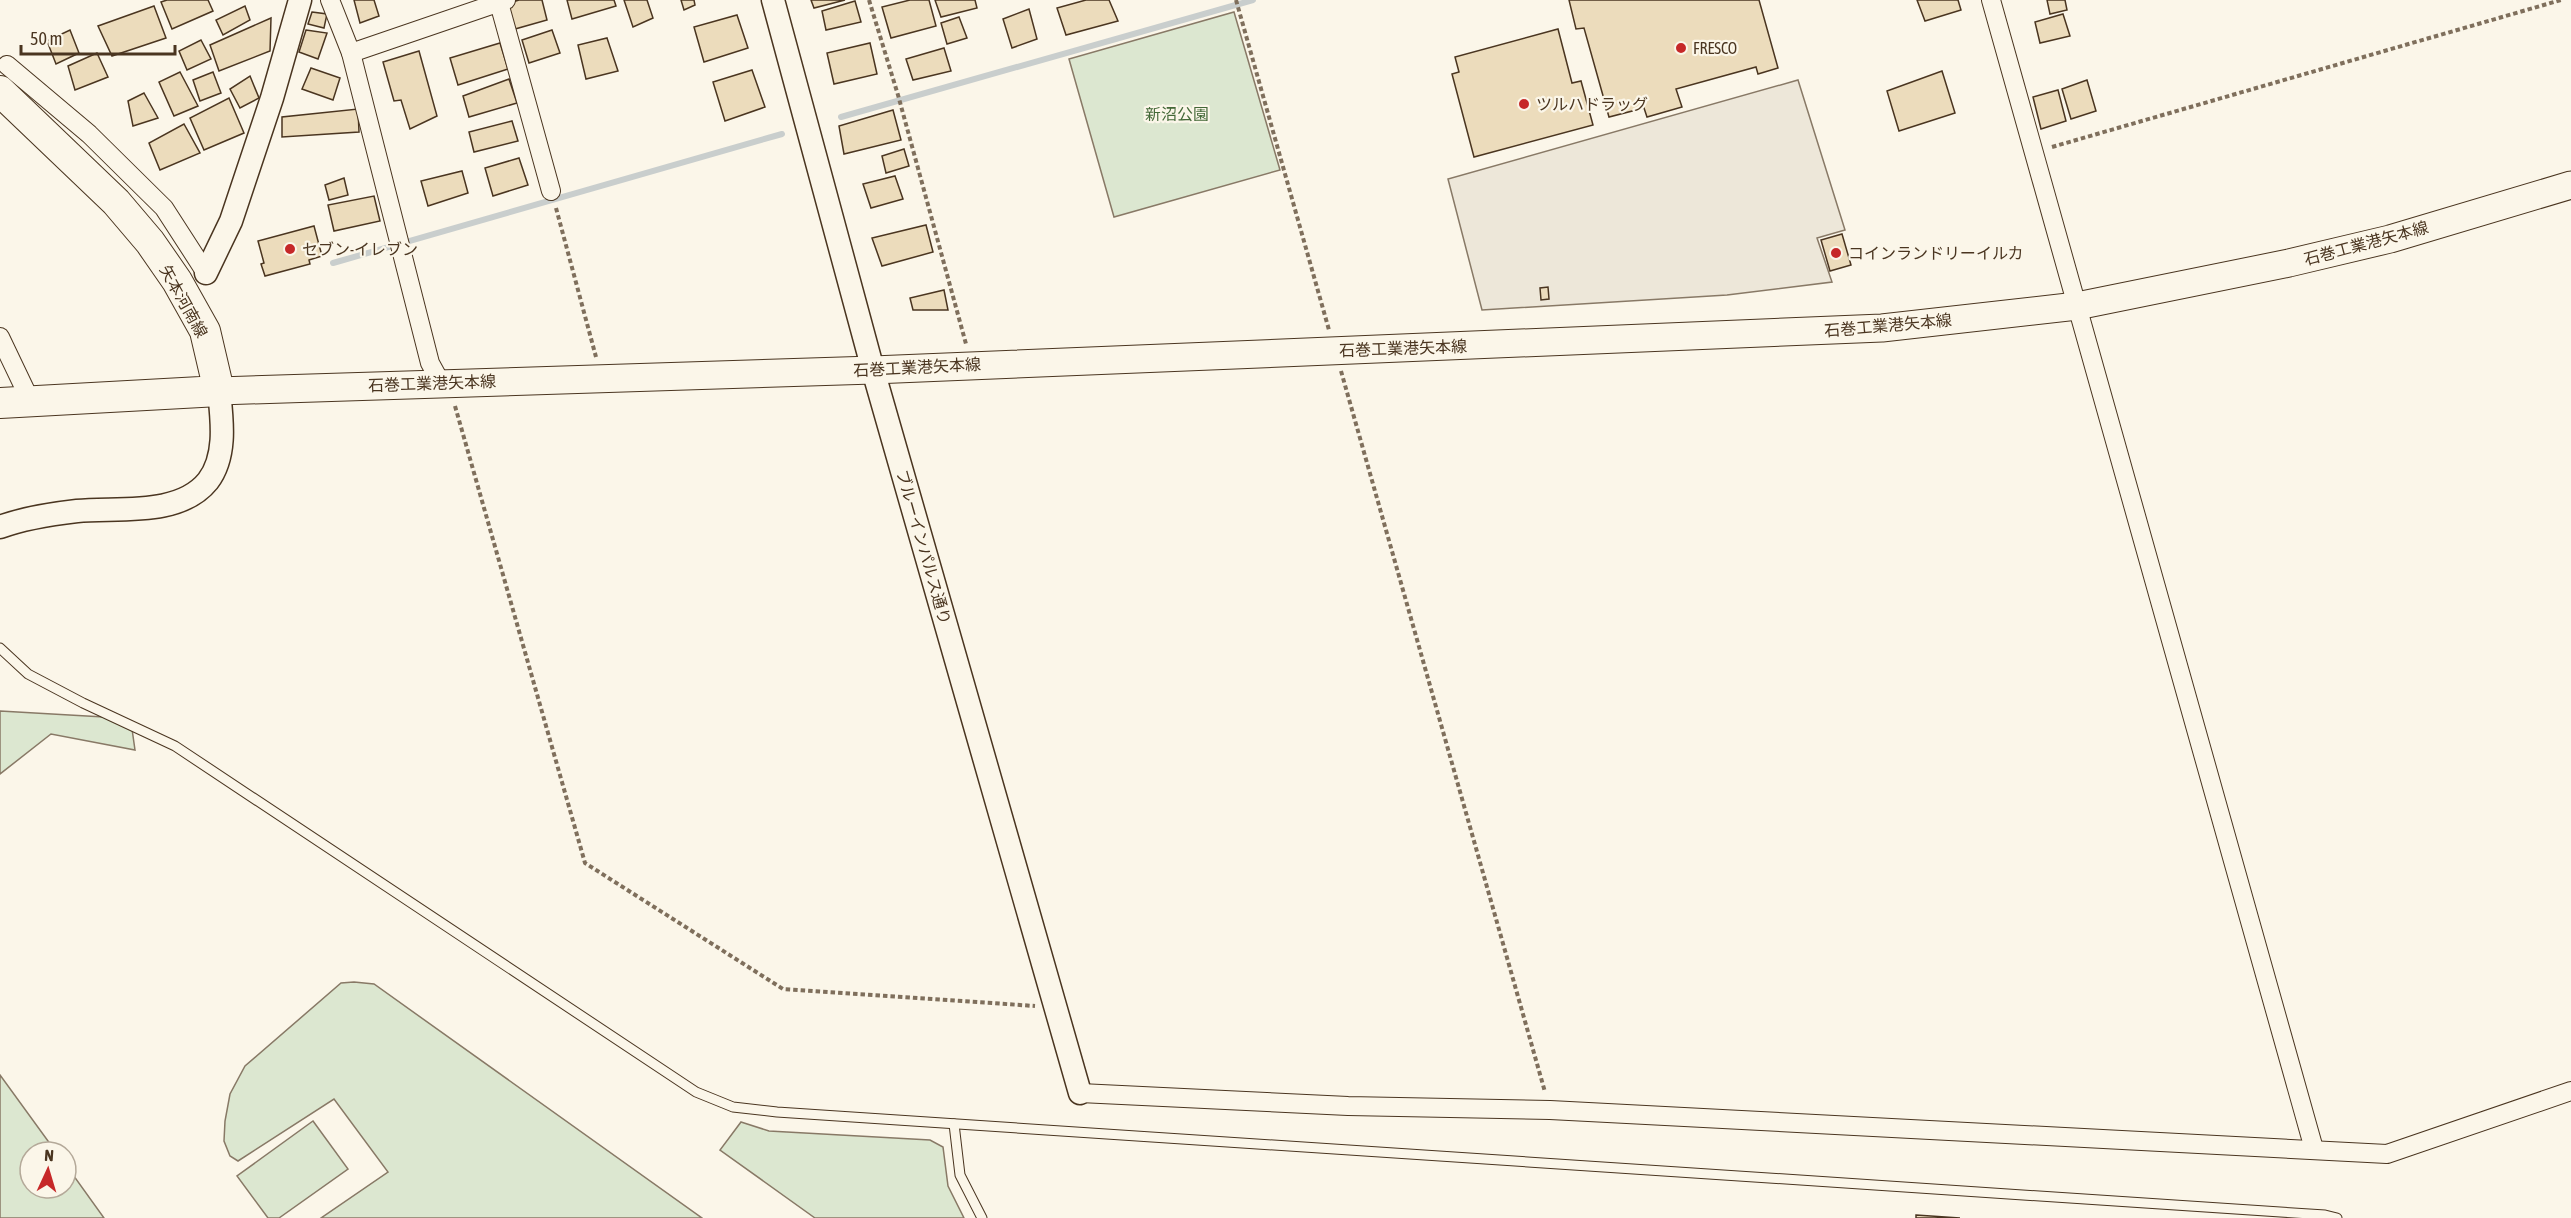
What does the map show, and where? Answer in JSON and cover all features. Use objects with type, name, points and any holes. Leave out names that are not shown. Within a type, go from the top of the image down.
[{"type":"main road","name":"矢本河南線","points":[[4,78],[116,202],[150,242],[177,281],[205,331],[219,391]]},
{"type":"main road","name":"石巻工業港矢本線","points":[[219,391],[873,370],[1882,328],[2077,306],[2289,263],[2356,247],[2571,185]]},
{"type":"main road","points":[[0,403],[219,391]]},
{"type":"street","points":[[206,273],[231,221],[269,109],[300,0]]},
{"type":"street","points":[[330,0],[351,53],[404,253],[430,363],[441,383]]},
{"type":"street","name":"ブルーインパルス通り","points":[[774,0],[873,370],[1080,1093]]},
{"type":"street","points":[[1991,0],[2314,1149]]},
{"type":"street","points":[[351,53],[502,1],[554,200]]},
{"type":"street","points":[[4,78],[89,134],[164,208],[206,273]]},
{"type":"street","points":[[0,337],[31,402]]},
{"type":"street","points":[[0,527],[23,520],[76,511],[148,507],[194,494],[209,480],[218,458],[223,430],[219,391]]},
{"type":"street","points":[[1080,1093],[1348,1106],[1550,1110],[2387,1154],[2571,1091]]},
{"type":"lane","points":[[0,648],[28,674],[82,703],[175,746],[696,1092],[733,1107],[954,1124],[2313,1214],[2337,1218]]},
{"type":"lane","points":[[954,1124],[960,1175],[982,1218]]},
{"type":"path","points":[[869,0],[898,95],[972,365]]},
{"type":"path","points":[[1236,0],[1550,1110]]},
{"type":"path","points":[[2034,152],[2561,0]]},
{"type":"path","points":[[554,200],[601,378]]},
{"type":"path","points":[[441,383],[456,408],[585,863],[783,988],[1056,1008]]},
{"type":"green space","name":"新沼公園","points":[[1234,12],[1280,170],[1114,217],[1069,59]]},
{"type":"green space","points":[[0,711],[104,717],[132,729],[135,750],[51,734],[0,774]]},
{"type":"green space","points":[[341,983],[374,984],[702,1218],[321,1218],[388,1172],[334,1099],[238,1161],[230,1156],[224,1141],[225,1121],[230,1094],[245,1066]]},
{"type":"green space","points":[[0,1075],[47,1140],[18,1140],[18,1200],[78,1200],[78,1182],[104,1218],[0,1218]]},
{"type":"green space","points":[[313,1121],[348,1169],[279,1218],[268,1218],[237,1176]]},
{"type":"green space","points":[[741,1122],[769,1131],[930,1140],[943,1147],[948,1186],[964,1218],[815,1218],[720,1150]]},
{"type":"shaded area","points":[[1798,80],[1845,230],[1817,238],[1832,282],[1727,295],[1482,310],[1448,179]]},
{"type":"building","points":[[208,0],[213,11],[172,29],[161,2]]},
{"type":"building","points":[[354,0],[374,0],[379,16],[360,23]]},
{"type":"building","points":[[519,0],[542,0],[547,20],[515,29],[506,4]]},
{"type":"building","points":[[567,0],[614,0],[616,6],[572,19]]},
{"type":"building","points":[[624,0],[647,0],[653,18],[633,27]]},
{"type":"building","points":[[681,0],[694,0],[695,5],[684,10]]},
{"type":"building","points":[[811,0],[845,0],[814,8]]},
{"type":"building","points":[[910,0],[929,0],[936,26],[891,38],[882,7]]},
{"type":"building","points":[[935,0],[975,0],[977,8],[941,17]]},
{"type":"building","points":[[1086,0],[1109,0],[1118,21],[1066,35],[1057,8]]},
{"type":"building","name":"FRESCO","points":[[1569,0],[1759,0],[1778,68],[1758,74],[1756,67],[1676,89],[1682,107],[1647,117],[1644,108],[1609,117],[1584,28],[1576,29]]},
{"type":"building","points":[[1917,0],[1958,0],[1961,10],[1925,21]]},
{"type":"building","points":[[2047,0],[2065,0],[2067,10],[2050,14]]},
{"type":"building","points":[[855,1],[861,22],[826,30],[822,11]]},
{"type":"building","points":[[154,6],[166,38],[112,56],[98,26]]},
{"type":"building","points":[[245,6],[250,20],[223,35],[216,20]]},
{"type":"building","points":[[1029,9],[1037,39],[1012,48],[1003,19]]},
{"type":"building","points":[[312,12],[327,14],[324,28],[308,24]]},
{"type":"building","points":[[2063,14],[2070,36],[2040,43],[2035,22]]},
{"type":"building","points":[[737,15],[748,48],[704,62],[694,27]]},
{"type":"building","points":[[959,17],[967,38],[947,44],[941,23]]},
{"type":"building","points":[[271,18],[270,51],[219,71],[210,45]]},
{"type":"building","name":"ツルハドラッグ","points":[[1558,29],[1572,83],[1581,81],[1593,125],[1474,157],[1452,74],[1459,72],[1455,57]]},
{"type":"building","points":[[70,30],[79,53],[56,64],[47,41]]},
{"type":"building","points":[[306,30],[327,33],[318,59],[299,52]]},
{"type":"building","points":[[552,30],[560,53],[529,63],[522,40]]},
{"type":"building","points":[[607,38],[618,71],[586,79],[578,45]]},
{"type":"building","points":[[201,40],[211,59],[187,70],[179,51]]},
{"type":"building","points":[[500,43],[508,69],[458,85],[450,58]]},
{"type":"building","points":[[870,43],[877,74],[834,84],[827,53]]},
{"type":"building","points":[[944,48],[951,71],[913,80],[906,59]]},
{"type":"building","points":[[419,51],[437,116],[410,129],[401,100],[394,101],[383,62]]},
{"type":"building","points":[[97,53],[108,77],[75,90],[68,66]]},
{"type":"building","points":[[311,68],[340,78],[333,100],[302,89]]},
{"type":"building","points":[[752,70],[765,107],[725,121],[713,82]]},
{"type":"building","points":[[1942,71],[1955,113],[1899,131],[1887,91]]},
{"type":"building","points":[[180,72],[198,106],[174,116],[159,82]]},
{"type":"building","points":[[213,72],[221,93],[200,101],[193,80]]},
{"type":"building","points":[[250,76],[259,98],[240,108],[230,89]]},
{"type":"building","points":[[509,79],[517,103],[469,117],[463,96]]},
{"type":"building","points":[[2087,80],[2096,111],[2071,119],[2062,89]]},
{"type":"building","points":[[2058,90],[2066,121],[2041,129],[2033,97]]},
{"type":"building","points":[[144,93],[158,118],[133,126],[128,101]]},
{"type":"building","points":[[229,98],[244,133],[204,150],[190,118]]},
{"type":"building","points":[[358,109],[359,132],[282,137],[282,117]]},
{"type":"building","points":[[893,110],[901,140],[844,154],[839,126]]},
{"type":"building","points":[[512,121],[518,141],[474,152],[469,132]]},
{"type":"building","points":[[184,124],[200,153],[160,170],[149,143]]},
{"type":"building","points":[[904,149],[909,166],[886,173],[882,156]]},
{"type":"building","points":[[519,158],[528,185],[493,196],[485,168]]},
{"type":"building","points":[[462,171],[468,193],[428,206],[421,181]]},
{"type":"building","points":[[895,176],[903,199],[871,208],[863,184]]},
{"type":"building","points":[[344,178],[348,195],[329,200],[325,185]]},
{"type":"building","points":[[374,196],[380,221],[334,231],[328,205]]},
{"type":"building","points":[[926,225],[933,252],[882,266],[872,238]]},
{"type":"building","name":"セブン-イレブン","points":[[314,226],[322,256],[309,260],[310,264],[265,276],[258,241]]},
{"type":"building","name":"コインランドリーイルカ","points":[[1842,234],[1851,265],[1830,271],[1821,240]]},
{"type":"building","points":[[1548,287],[1549,299],[1541,300],[1540,288]]},
{"type":"building","points":[[944,290],[948,310],[913,310],[910,298]]},
{"type":"building","points":[[1916,1215],[1960,1218],[1916,1218]]},
{"type":"waterway","points":[[841,117],[1253,0]]},
{"type":"waterway","points":[[333,263],[782,134]]},
{"type":"place","name":"FRESCO","points":[[1681,48]]},
{"type":"place","name":"ツルハドラッグ","points":[[1524,104]]},
{"type":"place","name":"セブン-イレブン","points":[[290,249]]},
{"type":"place","name":"コインランドリーイルカ","points":[[1836,253]]}]
